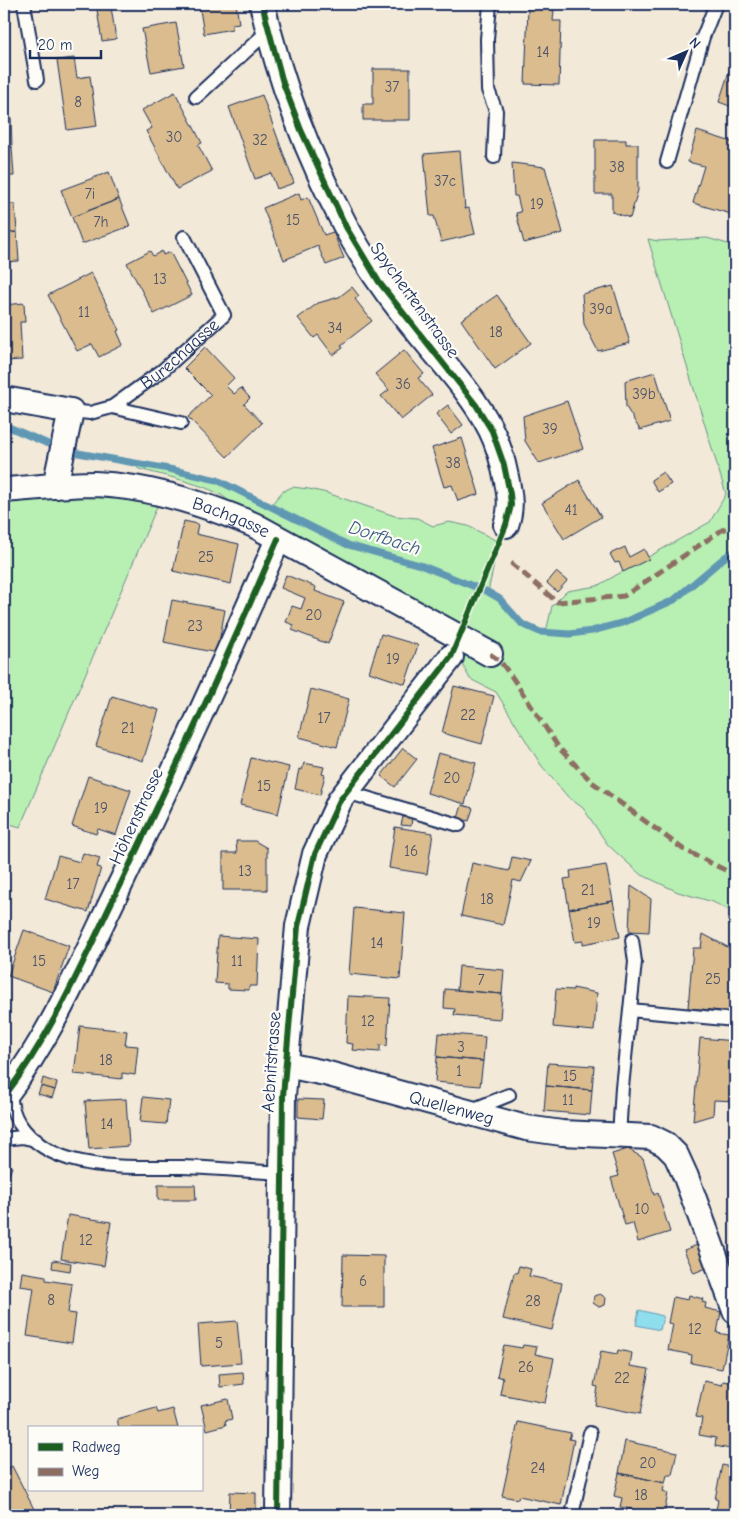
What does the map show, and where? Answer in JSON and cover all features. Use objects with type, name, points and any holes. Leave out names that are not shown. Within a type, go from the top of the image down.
[{"type":"street","name":"Spychertenstrasse","points":[[262,4],[282,83],[346,227],[379,282],[476,405],[492,431],[504,465],[510,494],[511,505],[506,526]]},
{"type":"street","name":"Burechgasse","points":[[4,399],[69,421]]},
{"type":"street","points":[[55,486],[69,421]]},
{"type":"street","name":"Bachgasse","points":[[4,490],[96,484],[145,491],[231,515],[490,654]]},
{"type":"street","name":"Höhenstrasse","points":[[6,1093],[32,1057],[70,990],[147,829],[278,539]]},
{"type":"street","name":"Aebnitstrasse","points":[[278,1515],[282,1096],[298,926],[316,854],[328,823],[346,792],[451,658]]},
{"type":"street","name":"Quellenweg","points":[[286,1065],[325,1073],[526,1128],[562,1134],[651,1137],[665,1144],[676,1155],[686,1176],[735,1311]]},
{"type":"lane","points":[[24,4],[37,80]]},
{"type":"lane","points":[[490,4],[486,39],[488,90],[496,111],[494,157]]},
{"type":"lane","points":[[668,162],[703,37],[716,4]]},
{"type":"lane","points":[[196,97],[268,31]]},
{"type":"lane","name":"Burechgasse","points":[[69,421],[112,407],[163,370],[224,315],[184,237]]},
{"type":"lane","name":"Burechgasse","points":[[112,407],[181,424]]},
{"type":"lane","points":[[346,792],[459,825]]},
{"type":"lane","points":[[619,1137],[622,1087],[635,962],[632,940]]},
{"type":"lane","points":[[630,1010],[735,1020]]},
{"type":"lane","name":"Höhenstrasse","points":[[6,1093],[19,1123],[36,1140],[60,1155],[90,1163],[281,1173]]},
{"type":"lane","points":[[464,1112],[509,1096]]},
{"type":"lane","points":[[4,1139],[22,1138],[36,1140]]},
{"type":"lane","points":[[572,1515],[590,1433]]},
{"type":"green space","points":[[707,238],[735,246],[735,913],[713,902],[678,892],[640,874],[608,845],[583,808],[568,797],[541,765],[496,692],[470,679],[459,658],[420,617],[231,504],[216,492],[190,482],[139,469],[129,461],[217,480],[270,506],[282,492],[292,487],[327,493],[395,516],[417,518],[433,526],[449,522],[468,526],[499,542],[488,592],[529,627],[546,632],[552,606],[567,591],[597,586],[710,522],[726,494],[648,239],[658,241]]},
{"type":"green space","points":[[4,490],[162,495],[20,827],[4,822]]},
{"type":"water","points":[[639,1310],[663,1316],[660,1330],[636,1325]]},
{"type":"building","points":[[96,4],[116,4],[117,7],[111,7],[116,39],[102,41]]},
{"type":"building","points":[[199,4],[236,4],[239,23],[232,24],[232,29],[204,34]]},
{"type":"building","points":[[528,8],[554,10],[553,21],[561,21],[559,85],[525,84]]},
{"type":"building","points":[[176,23],[184,66],[151,72],[142,29]]},
{"type":"building","points":[[735,53],[735,108],[719,102]]},
{"type":"building","points":[[74,58],[77,78],[90,76],[97,126],[67,130],[57,60]]},
{"type":"building","points":[[373,69],[410,69],[410,120],[363,120],[363,104],[373,104]]},
{"type":"building","points":[[175,92],[202,143],[198,145],[212,171],[177,189],[146,131],[152,128],[142,110]]},
{"type":"building","points":[[262,95],[294,183],[277,189],[271,173],[255,179],[229,107]]},
{"type":"building","points":[[4,117],[11,117],[12,147],[4,148]]},
{"type":"building","points":[[697,131],[735,143],[735,199],[731,214],[693,203],[704,166],[688,162]]},
{"type":"building","points":[[595,140],[626,140],[626,144],[638,144],[638,190],[630,218],[612,212],[612,194],[595,194]]},
{"type":"building","points":[[12,147],[14,176],[4,176],[4,148]]},
{"type":"building","points":[[460,151],[465,209],[469,208],[475,234],[441,242],[434,216],[430,216],[424,154]]},
{"type":"building","points":[[512,163],[545,167],[563,233],[524,243],[516,213],[521,212],[517,196],[514,196]]},
{"type":"building","points":[[109,172],[119,199],[72,217],[61,190]]},
{"type":"building","points":[[299,193],[301,200],[308,197],[324,235],[333,232],[344,258],[326,265],[318,246],[284,260],[263,208]]},
{"type":"building","points":[[119,199],[130,226],[82,244],[72,217]]},
{"type":"building","points":[[4,204],[15,204],[17,232],[4,233]]},
{"type":"building","points":[[17,232],[19,261],[4,262],[4,233]]},
{"type":"building","points":[[150,251],[153,256],[162,251],[163,255],[170,252],[192,295],[154,314],[127,263]]},
{"type":"building","points":[[91,273],[119,330],[117,331],[123,345],[99,357],[92,344],[77,351],[48,295]]},
{"type":"building","points":[[613,286],[630,343],[598,351],[584,324],[582,294]]},
{"type":"building","points":[[352,287],[359,296],[355,299],[372,321],[341,345],[343,348],[333,355],[318,335],[314,338],[298,318],[318,303],[339,297]]},
{"type":"building","points":[[497,295],[531,343],[495,369],[461,320]]},
{"type":"building","points":[[24,303],[25,322],[20,322],[22,360],[4,361],[4,305]]},
{"type":"building","points":[[205,347],[234,378],[226,386],[234,394],[241,388],[250,398],[244,404],[262,423],[227,457],[188,417],[211,395],[184,368]]},
{"type":"building","points":[[404,350],[424,374],[418,378],[432,395],[401,420],[381,396],[389,390],[375,374]]},
{"type":"building","points":[[655,372],[670,421],[640,430],[626,407],[625,381]]},
{"type":"building","points":[[567,401],[583,449],[539,463],[525,441],[523,416]]},
{"type":"building","points":[[448,405],[463,425],[451,434],[436,414]]},
{"type":"building","points":[[462,438],[479,494],[458,501],[452,485],[444,487],[432,448]]},
{"type":"building","points":[[663,472],[671,484],[658,492],[651,480]]},
{"type":"building","points":[[579,480],[601,517],[564,539],[542,503]]},
{"type":"building","points":[[184,521],[198,524],[196,534],[239,544],[231,584],[173,571]]},
{"type":"building","points":[[625,547],[629,557],[644,549],[649,559],[623,572],[619,562],[615,563],[610,554]]},
{"type":"building","points":[[556,572],[567,581],[557,592],[547,583]]},
{"type":"building","points":[[286,575],[316,587],[315,591],[344,602],[328,644],[292,630],[294,625],[286,622],[292,606],[301,609],[305,598],[281,588]]},
{"type":"building","points":[[172,600],[225,610],[217,653],[164,642]]},
{"type":"building","points":[[381,634],[418,645],[405,684],[369,672]]},
{"type":"building","points":[[454,686],[494,696],[482,744],[442,733]]},
{"type":"building","points":[[311,689],[349,699],[337,747],[299,737]]},
{"type":"building","points":[[112,696],[159,710],[143,761],[96,746]]},
{"type":"building","points":[[403,748],[417,759],[395,787],[381,776]]},
{"type":"building","points":[[438,753],[476,763],[465,804],[427,793]]},
{"type":"building","points":[[251,758],[289,767],[278,814],[240,805]]},
{"type":"building","points":[[304,763],[324,767],[322,774],[325,775],[320,795],[295,789],[299,769],[302,770]]},
{"type":"building","points":[[88,776],[131,790],[116,835],[98,829],[96,834],[72,826]]},
{"type":"building","points":[[462,805],[473,808],[469,821],[458,818]]},
{"type":"building","points":[[403,817],[412,818],[411,826],[401,825]]},
{"type":"building","points":[[395,827],[433,833],[427,874],[389,868]]},
{"type":"building","points":[[236,841],[255,841],[267,848],[267,890],[223,890],[223,853],[237,853]]},
{"type":"building","points":[[83,853],[100,858],[97,867],[101,868],[88,912],[45,899],[58,856],[80,862]]},
{"type":"building","points":[[512,857],[531,861],[521,882],[513,880],[503,925],[461,916],[472,863],[509,871]]},
{"type":"building","points":[[606,865],[613,901],[569,909],[564,879],[571,878],[570,871]]},
{"type":"building","points":[[631,886],[651,899],[649,932],[629,931]]},
{"type":"building","points":[[613,901],[620,937],[583,944],[583,941],[575,942],[569,909]]},
{"type":"building","points":[[354,908],[405,913],[400,979],[349,974]]},
{"type":"building","points":[[24,930],[69,946],[53,992],[8,976]]},
{"type":"building","points":[[703,934],[735,951],[735,1012],[688,1008],[693,948],[701,948]]},
{"type":"building","points":[[218,936],[259,939],[257,986],[249,986],[249,990],[228,989],[228,984],[215,983]]},
{"type":"building","points":[[459,966],[504,970],[502,994],[457,990]]},
{"type":"building","points":[[573,988],[597,993],[594,1031],[553,1027],[556,989],[573,990]]},
{"type":"building","points":[[445,989],[502,994],[500,1019],[454,1015],[455,1009],[444,1008]]},
{"type":"building","points":[[348,996],[390,998],[387,1046],[380,1045],[380,1052],[352,1050],[353,1044],[346,1043]]},
{"type":"building","points":[[80,1026],[127,1031],[125,1045],[138,1046],[135,1075],[122,1073],[122,1079],[74,1074]]},
{"type":"building","points":[[439,1033],[485,1037],[483,1061],[437,1057]]},
{"type":"building","points":[[700,1038],[735,1041],[735,1101],[714,1100],[713,1115],[693,1121]]},
{"type":"building","points":[[437,1057],[483,1061],[480,1086],[435,1082]]},
{"type":"building","points":[[548,1063],[594,1066],[592,1090],[546,1086]]},
{"type":"building","points":[[43,1078],[57,1083],[55,1090],[41,1086]]},
{"type":"building","points":[[41,1086],[55,1090],[52,1098],[38,1094]]},
{"type":"building","points":[[546,1086],[592,1090],[590,1115],[544,1111]]},
{"type":"building","points":[[143,1097],[169,1100],[166,1124],[140,1122]]},
{"type":"building","points":[[126,1099],[129,1146],[89,1149],[85,1101]]},
{"type":"building","points":[[298,1099],[324,1100],[322,1119],[298,1117]]},
{"type":"building","points":[[628,1149],[643,1158],[654,1195],[658,1193],[670,1232],[638,1242],[633,1223],[625,1225],[611,1178],[619,1176],[612,1154]]},
{"type":"building","points":[[4,1163],[12,1167],[7,1180],[4,1179]]},
{"type":"building","points":[[158,1185],[195,1185],[196,1200],[158,1200]]},
{"type":"building","points":[[68,1215],[111,1222],[104,1266],[61,1259]]},
{"type":"building","points":[[700,1244],[709,1267],[694,1273],[684,1250]]},
{"type":"building","points":[[343,1255],[384,1256],[384,1307],[342,1307]]},
{"type":"building","points":[[53,1260],[71,1263],[70,1271],[52,1268]]},
{"type":"building","points":[[519,1266],[531,1269],[529,1276],[562,1283],[552,1330],[503,1319],[514,1273],[517,1273]]},
{"type":"building","points":[[22,1272],[46,1276],[46,1280],[72,1284],[68,1313],[76,1314],[72,1343],[27,1336],[34,1288],[20,1286]]},
{"type":"building","points":[[600,1294],[606,1298],[605,1305],[599,1307],[593,1303],[594,1296]]},
{"type":"building","points":[[689,1295],[703,1299],[702,1302],[706,1303],[705,1308],[721,1312],[717,1333],[729,1335],[722,1369],[691,1363],[692,1355],[668,1350],[673,1324],[668,1323],[673,1297],[688,1300]]},
{"type":"building","points":[[237,1321],[241,1363],[201,1366],[198,1324]]},
{"type":"building","points":[[504,1345],[522,1348],[523,1345],[537,1347],[535,1354],[554,1358],[545,1403],[500,1394],[503,1378],[497,1376]]},
{"type":"building","points":[[618,1350],[632,1353],[630,1366],[649,1369],[640,1414],[595,1405],[598,1387],[594,1386],[601,1351],[617,1354]]},
{"type":"building","points":[[243,1372],[244,1384],[220,1387],[219,1374]]},
{"type":"building","points":[[704,1381],[722,1385],[723,1381],[735,1383],[735,1450],[715,1446],[716,1438],[699,1435],[702,1418],[696,1417]]},
{"type":"building","points":[[228,1399],[232,1419],[225,1421],[226,1425],[207,1430],[201,1405]]},
{"type":"building","points":[[156,1408],[158,1413],[173,1409],[177,1426],[119,1426],[117,1419]]},
{"type":"building","points":[[518,1422],[571,1433],[569,1439],[574,1440],[561,1505],[519,1496],[518,1499],[502,1496]]},
{"type":"building","points":[[625,1441],[677,1452],[672,1475],[667,1475],[665,1483],[619,1473]]},
{"type":"building","points":[[722,1465],[735,1468],[735,1515],[715,1515],[718,1500],[715,1499]]},
{"type":"building","points":[[12,1466],[37,1515],[4,1515],[4,1470]]},
{"type":"building","points":[[619,1473],[665,1483],[663,1491],[668,1493],[664,1515],[620,1507],[622,1498],[614,1496]]},
{"type":"building","points":[[230,1492],[256,1493],[256,1515],[229,1515]]},
{"type":"waterway","name":"Dorfbach","points":[[4,425],[46,443],[78,453],[169,469],[217,480],[348,545],[420,565],[488,592],[500,599],[522,624],[540,632],[570,634],[592,631],[625,622],[674,600],[725,557],[735,551]]},
{"type":"marked path","points":[[511,563],[557,602],[624,596],[722,530],[735,526]]},
{"type":"marked path","points":[[490,654],[500,661],[512,677],[559,748],[592,782],[683,849],[735,875]]},
{"type":"cycle path","points":[[262,4],[283,83],[301,130],[346,227],[379,282],[476,405],[492,431],[504,465],[511,505],[506,525],[451,657],[340,800],[315,854],[298,926],[283,1096],[278,1515]]},
{"type":"cycle path","points":[[4,1097],[22,1072],[54,1019],[82,964],[202,711],[278,539]]}]
